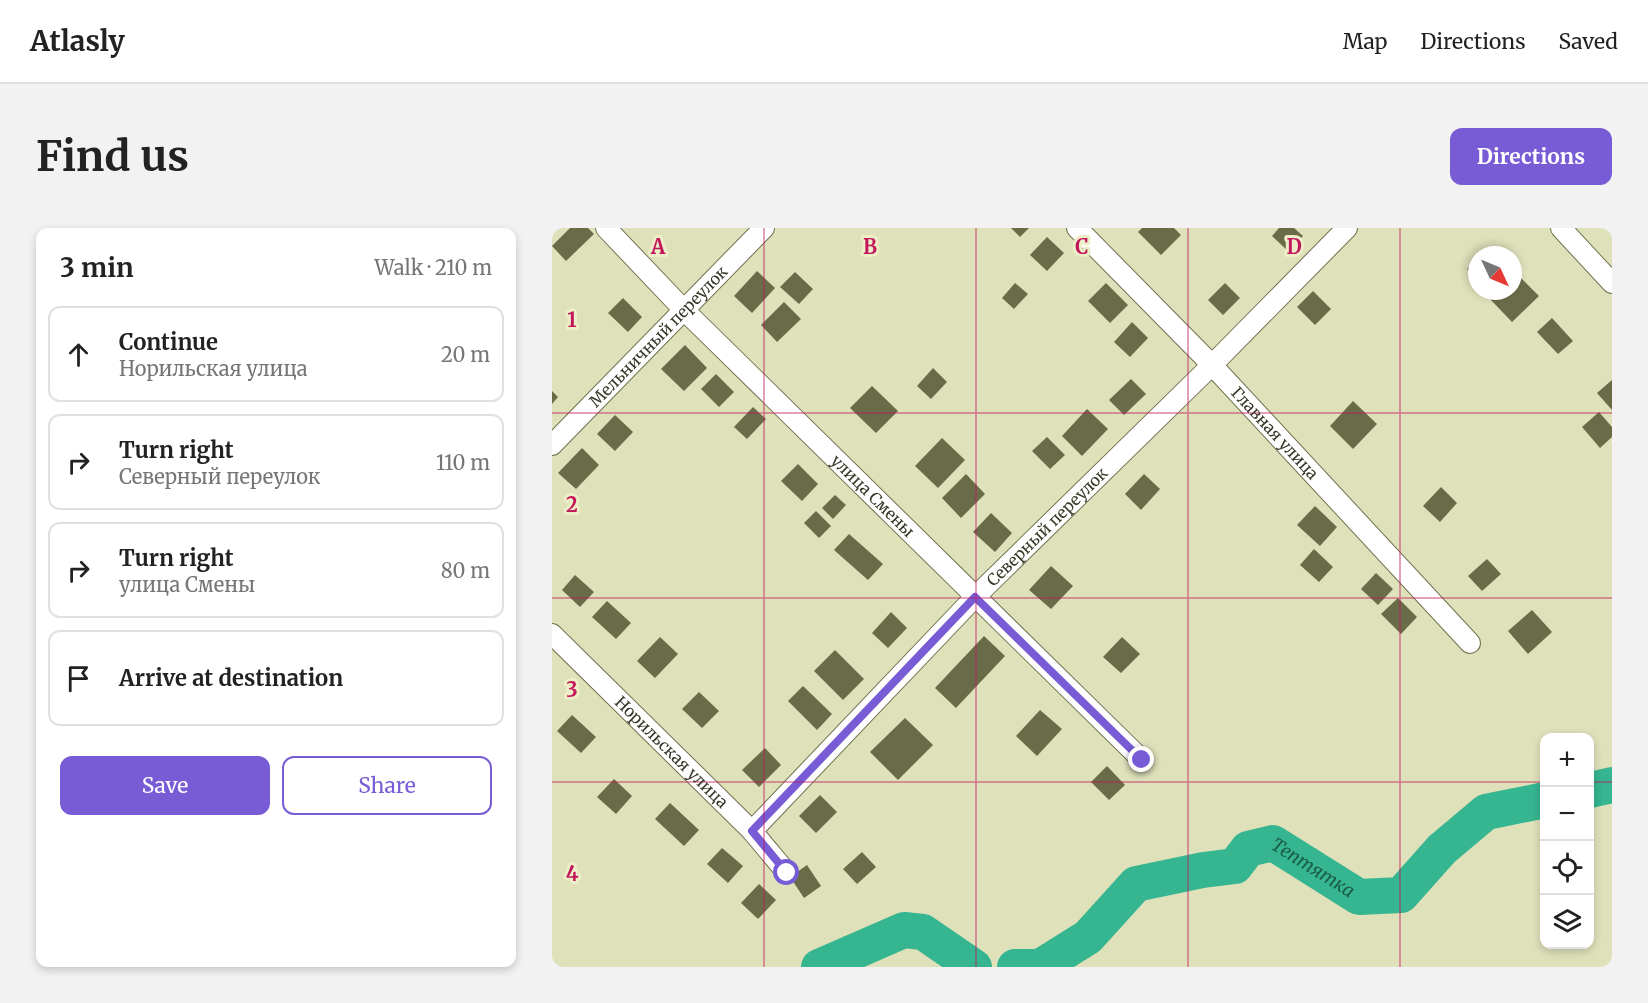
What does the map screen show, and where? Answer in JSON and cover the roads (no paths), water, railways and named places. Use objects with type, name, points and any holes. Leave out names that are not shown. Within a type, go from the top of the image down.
[{"type":"street","name":"улица Смены","points":[[606,228],[684,310],[1142,760]]},
{"type":"street","name":"Мельничный переулок","points":[[552,445],[764,228]]},
{"type":"street","name":"Главная улица","points":[[1077,228],[1212,365],[1470,643]]},
{"type":"street","name":"Северный переулок","points":[[752,831],[975,597],[1212,365],[1347,228]]},
{"type":"street","points":[[1561,228],[1612,283]]},
{"type":"street","name":"Норильская улица","points":[[552,634],[752,831],[787,873]]},
{"type":"waterway","name":"Тептятка","points":[[1594,789],[1612,785]]},
{"type":"waterway","name":"Тептятка","points":[[1015,967],[1040,967],[1088,937],[1136,884],[1235,866],[1248,849],[1273,843],[1359,897],[1401,895],[1442,849],[1486,812],[1540,801]]},
{"type":"waterway","name":"Тептятка","points":[[819,967],[904,930],[923,932],[974,967]]}]
